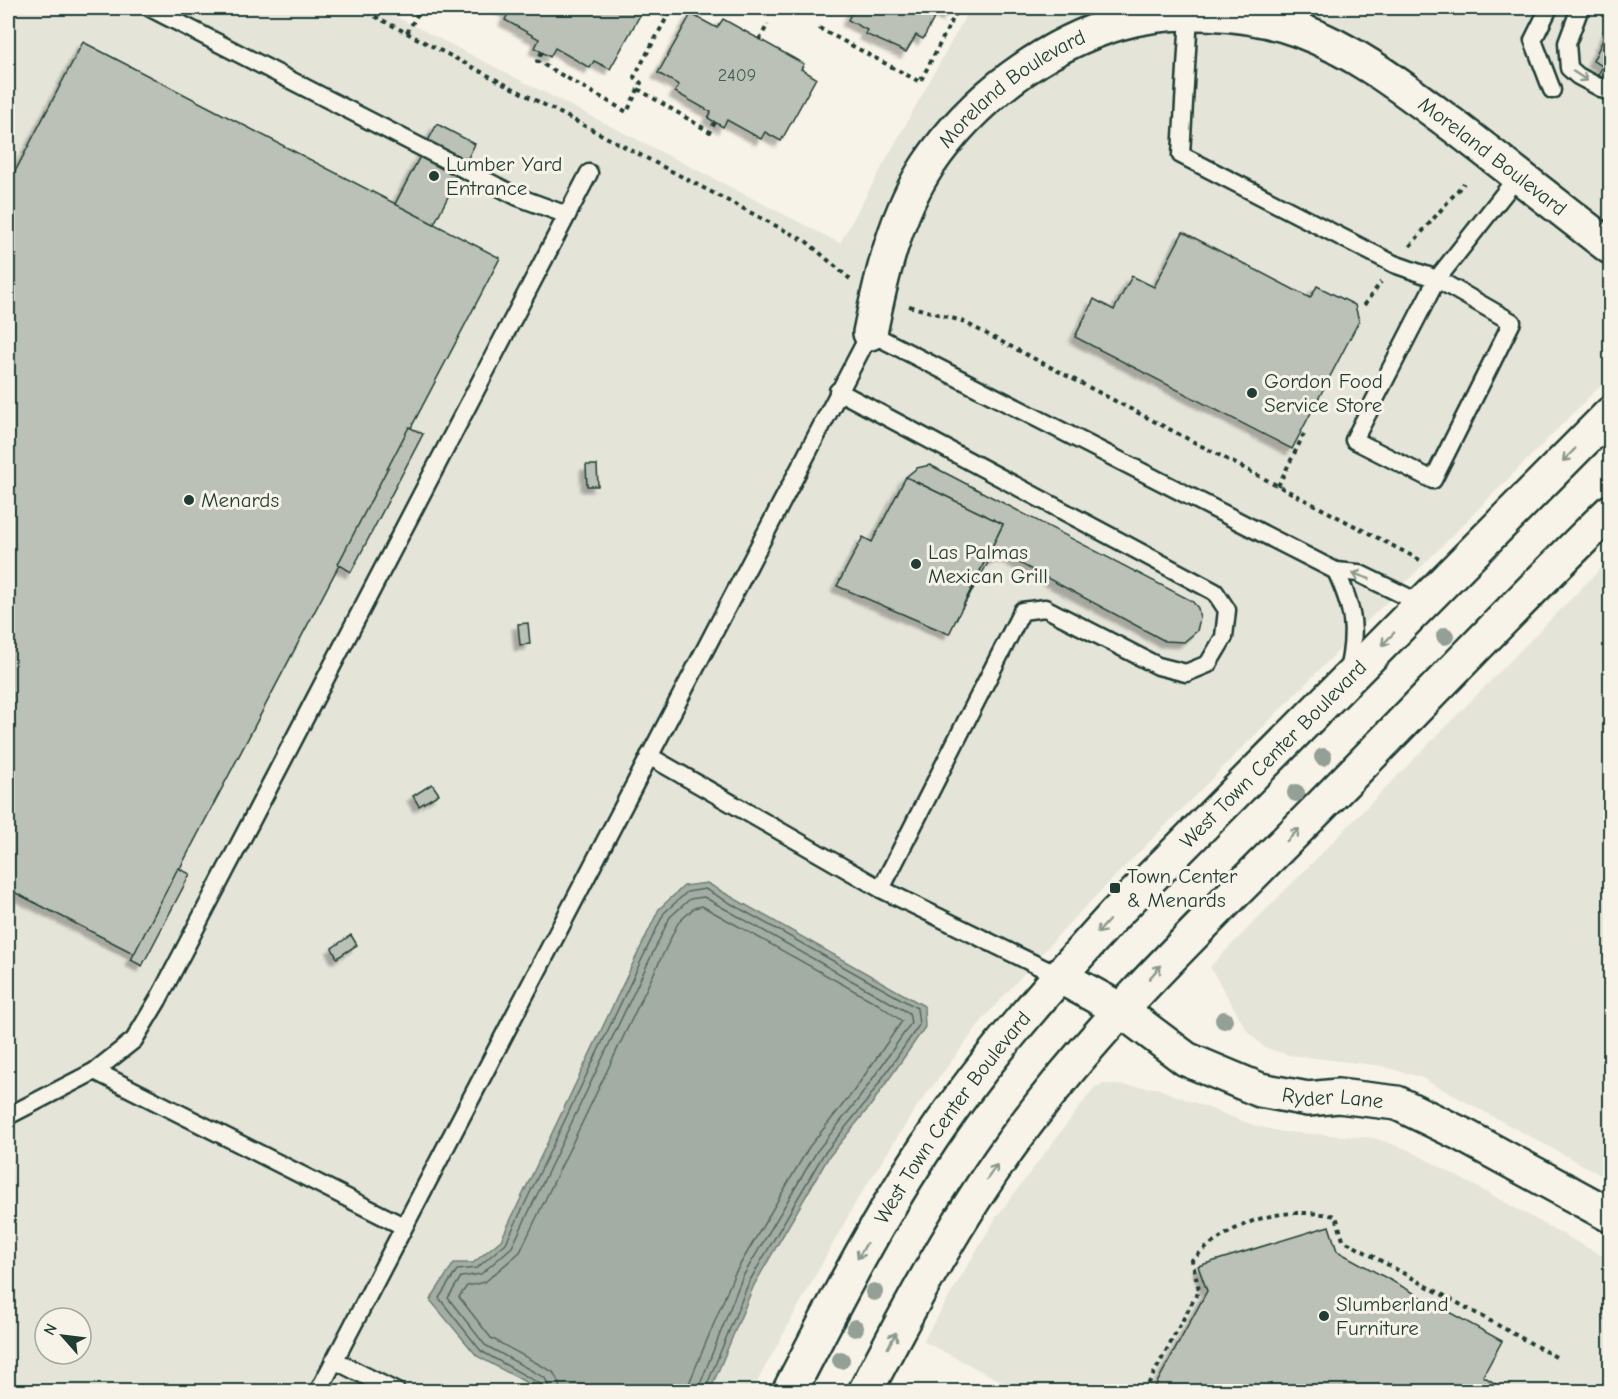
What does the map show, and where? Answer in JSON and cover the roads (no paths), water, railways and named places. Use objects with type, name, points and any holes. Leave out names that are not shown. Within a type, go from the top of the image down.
[{"type":"main road","name":"Moreland Boulevard","points":[[870,333],[891,246],[927,167],[956,128],[985,99],[1069,43],[1119,23],[1163,16],[1250,16],[1299,30],[1347,52],[1413,96],[1611,247]]},
{"type":"main road","name":"West Town Center Boulevard","points":[[789,1392],[859,1257],[922,1153],[967,1088],[1059,976],[1116,913],[1611,414]]},
{"type":"main road","points":[[865,1392],[918,1291],[978,1191],[1028,1121],[1121,1010],[1163,962],[1312,815],[1611,512]]},
{"type":"main road","name":"Ryder Lane","points":[[1059,976],[1121,1010],[1186,1059],[1260,1090],[1308,1099],[1338,1096],[1397,1103],[1463,1135],[1611,1215]]},
{"type":"lane","points":[[150,8],[518,197],[567,215]]},
{"type":"lane","points":[[1549,8],[1533,40],[1552,90]]},
{"type":"lane","points":[[1580,8],[1567,43],[1569,68],[1578,76],[1611,93]]},
{"type":"lane","points":[[1189,15],[1181,155],[1394,264],[1437,279],[1512,322],[1433,480],[1354,440],[1437,279],[1518,176]]},
{"type":"lane","points":[[8,1116],[95,1071],[134,1040],[158,1000],[589,173]]},
{"type":"lane","points":[[318,1392],[870,333],[1336,571],[1358,573],[1422,604]]},
{"type":"lane","points":[[838,391],[1215,592],[1227,610],[1224,637],[1208,664],[1186,674],[1158,666],[1045,609],[1022,611],[881,889]]},
{"type":"lane","points":[[1336,571],[1354,617],[1355,631],[1345,683]]},
{"type":"lane","points":[[649,756],[881,889],[1059,976]]},
{"type":"lane","points":[[95,1071],[403,1226]]},
{"type":"lane","points":[[334,1359],[397,1392]]},
{"type":"water","points":[[707,883],[924,1006],[925,1027],[871,1105],[828,1158],[754,1285],[710,1391],[542,1391],[477,1356],[430,1300],[454,1263],[473,1263],[501,1240],[659,909],[684,886]]},
{"type":"place","name":"Lumber Yard Entrance","points":[[434,176]]},
{"type":"place","name":"Gordon Food Service Store","points":[[1252,393]]},
{"type":"place","name":"Menards","points":[[189,500]]},
{"type":"place","name":"Las Palmas Mexican Grill","points":[[916,564]]},
{"type":"place","name":"Town Center & Menards","points":[[1115,888]]},
{"type":"place","name":"Slumberland Furniture","points":[[1324,1316]]}]
